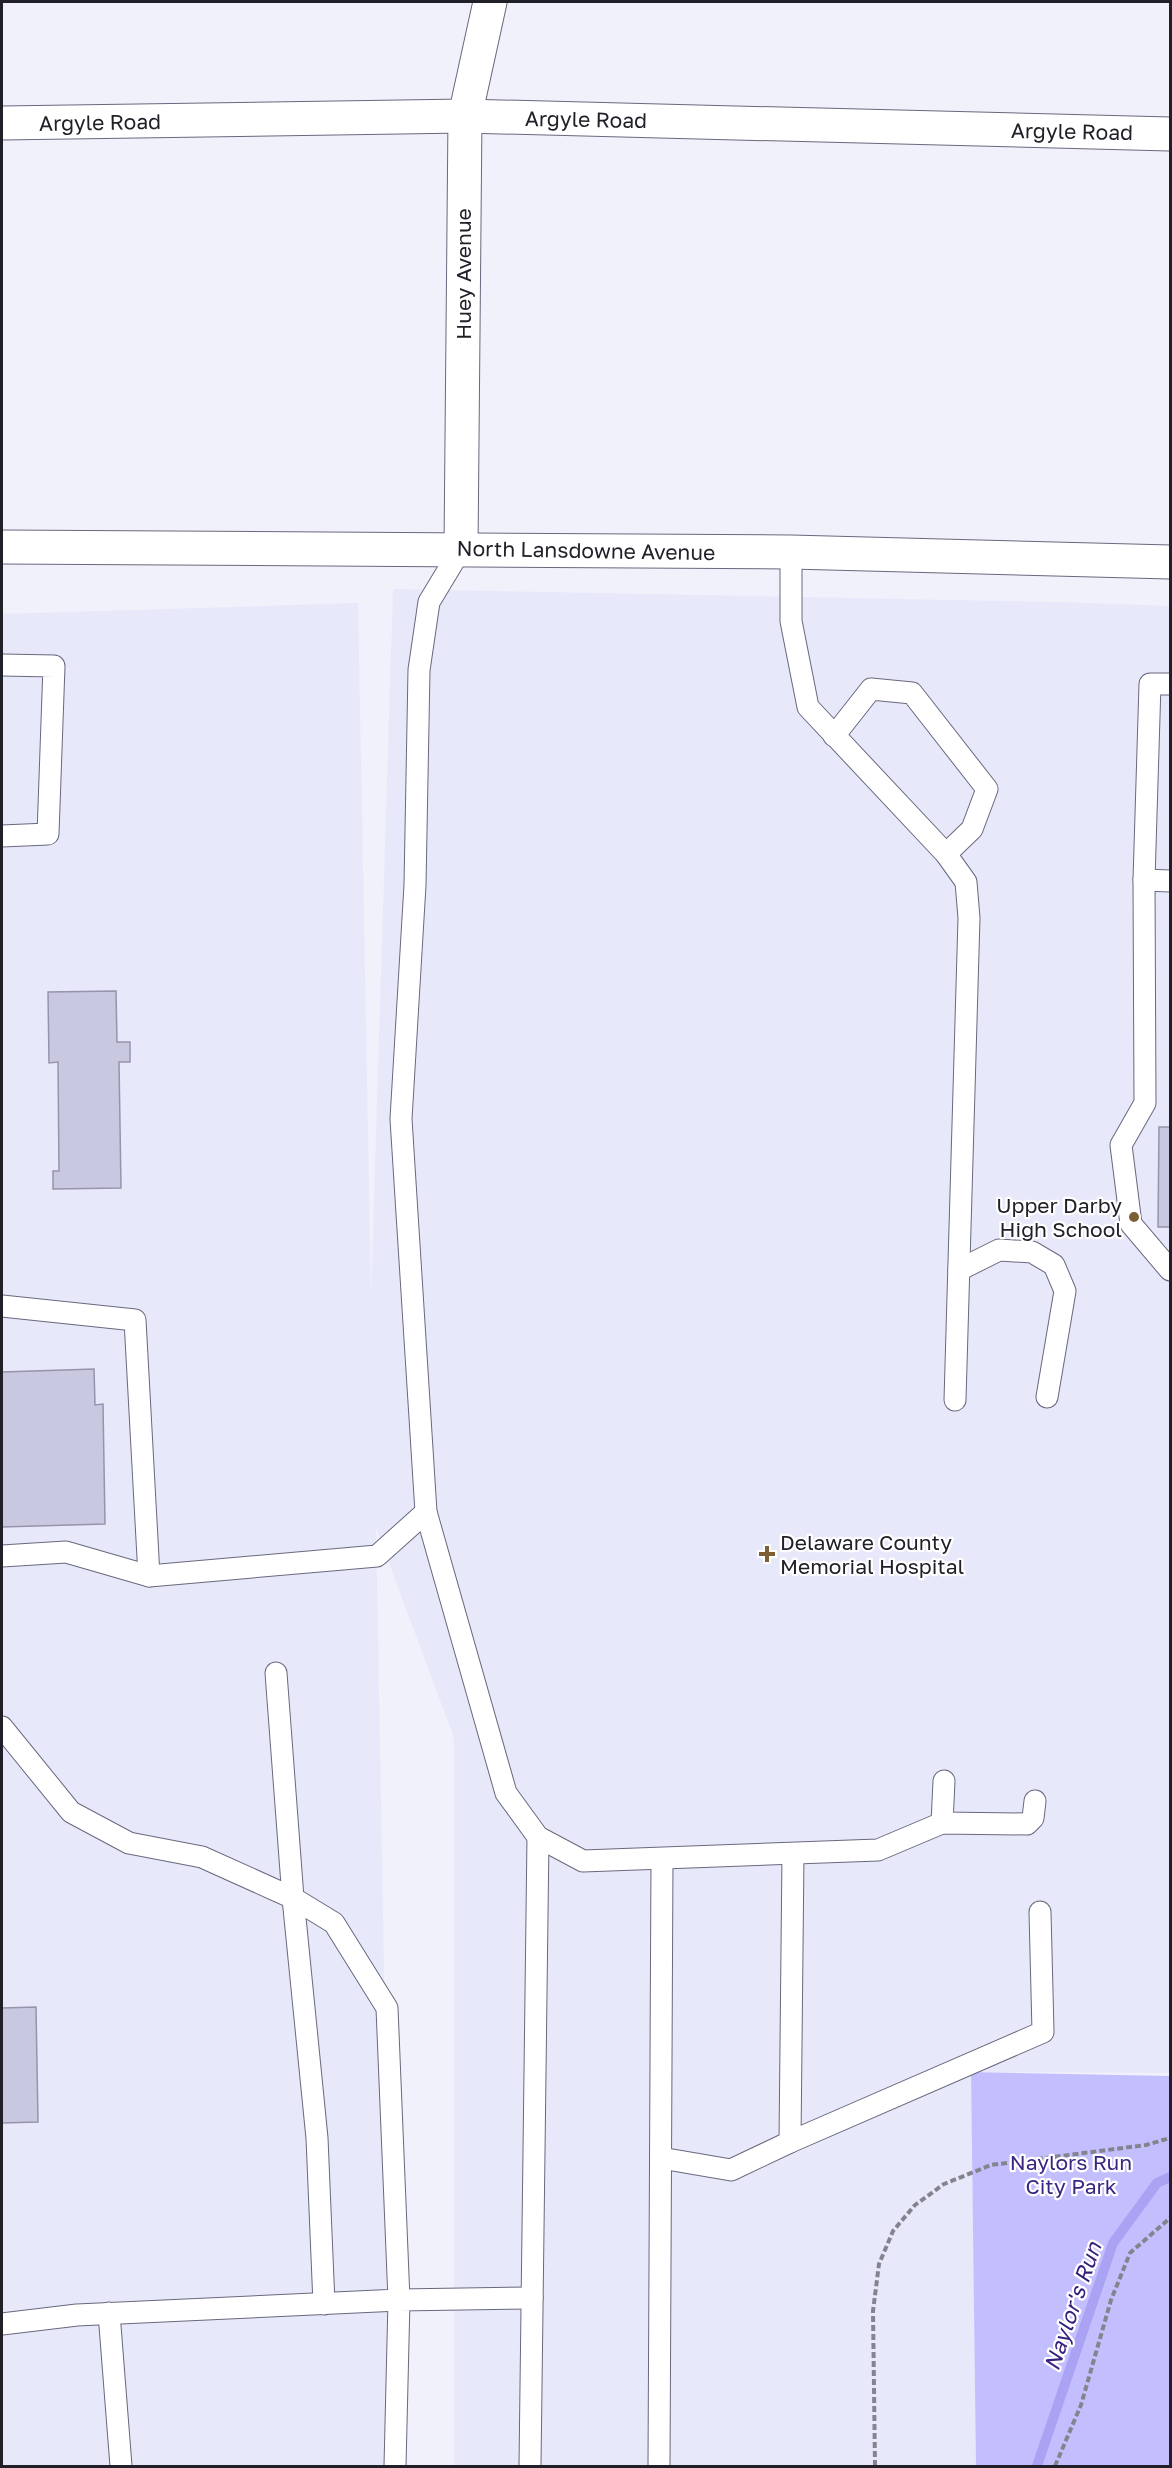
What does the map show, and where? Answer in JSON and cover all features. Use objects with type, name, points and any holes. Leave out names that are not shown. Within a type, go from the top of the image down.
[{"type":"street","name":"Huey Avenue","points":[[461,549],[465,116],[490,2]]},
{"type":"street","name":"Argyle Road","points":[[2,123],[465,116],[1170,134]]},
{"type":"street","name":"North Lansdowne Avenue","points":[[2,547],[791,552],[1170,562]]},
{"type":"lane","points":[[461,549],[429,602],[419,670],[415,885],[401,1119],[426,1512],[506,1793],[538,1837],[583,1861],[878,1850],[942,1823],[1027,1824],[1033,1818],[1035,1800]]},
{"type":"lane","points":[[791,552],[791,621],[808,707],[946,854],[966,882],[969,918],[955,1400]]},
{"type":"lane","points":[[2,665],[54,666],[48,834],[2,836]]},
{"type":"lane","points":[[1170,684],[1150,684],[1144,880],[1145,1102],[1121,1145],[1131,1224],[1170,1270]]},
{"type":"lane","points":[[834,736],[871,689],[912,693],[987,789],[972,829],[946,854]]},
{"type":"lane","points":[[1144,880],[1170,881]]},
{"type":"lane","points":[[959,1270],[999,1250],[1032,1252],[1054,1265],[1065,1291],[1047,1397]]},
{"type":"lane","points":[[2,1306],[135,1320],[149,1576]]},
{"type":"lane","points":[[2,1556],[66,1552],[149,1576],[377,1556],[426,1512]]},
{"type":"lane","points":[[276,1673],[293,1898],[317,2138],[324,2304]]},
{"type":"lane","points":[[2,1727],[71,1812],[129,1843],[202,1857],[293,1898],[334,1923],[387,2008],[399,2300],[395,2466]]},
{"type":"lane","points":[[942,1823],[944,1781]]},
{"type":"lane","points":[[530,2466],[538,1837]]},
{"type":"lane","points":[[790,2142],[793,1854]]},
{"type":"lane","points":[[659,2466],[662,1858]]},
{"type":"lane","points":[[661,2158],[731,2170],[1043,2032],[1040,1912]]},
{"type":"lane","points":[[2,2324],[109,2313],[399,2300],[532,2298]]},
{"type":"lane","points":[[109,2313],[121,2466]]},
{"type":"path","points":[[875,2466],[873,2311],[879,2264],[893,2231],[915,2205],[944,2184],[991,2165],[1146,2145],[1170,2138]]},
{"type":"path","points":[[1055,2466],[1081,2405],[1111,2300],[1130,2253],[1170,2218]]},
{"type":"shaded area","name":"Delaware County Memorial Hospital","points":[[393,589],[1170,606],[1170,2073],[971,2072],[977,2466],[454,2466],[454,1738],[376,1528],[393,2466],[2,2466],[2,614],[358,603],[371,1294]]},
{"type":"green space","name":"Naylors Run City Park","points":[[971,2072],[1170,2076],[1170,2466],[976,2466]]},
{"type":"building","points":[[116,991],[117,1042],[130,1042],[130,1062],[119,1062],[121,1188],[53,1189],[53,1171],[59,1171],[58,1062],[49,1063],[48,992]]},
{"type":"building","name":"Upper Darby High School","points":[[1159,1127],[1170,1127],[1170,1227],[1158,1227]]},
{"type":"building","points":[[94,1369],[95,1405],[103,1404],[105,1524],[2,1527],[2,1372]]},
{"type":"building","points":[[36,2007],[38,2122],[2,2123],[2,2008]]},
{"type":"waterway","name":"Naylor's Run","points":[[1037,2466],[1113,2243],[1157,2183],[1170,2177]]},
{"type":"place","name":"Upper Darby High School","points":[[1134,1217]]},
{"type":"place","name":"Delaware County Memorial Hospital","points":[[767,1554]]}]
